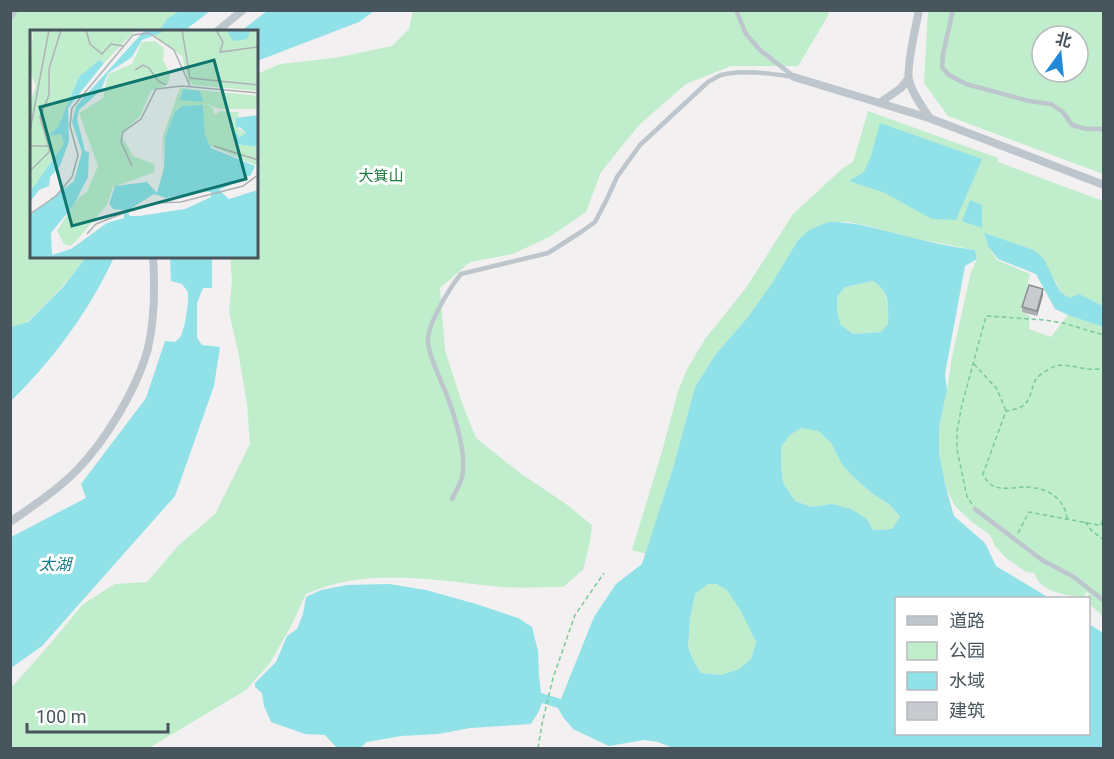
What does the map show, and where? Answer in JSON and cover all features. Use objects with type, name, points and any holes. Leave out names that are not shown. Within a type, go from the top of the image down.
[{"type":"street","points":[[218,30],[243,10]]},
{"type":"street","points":[[919,10],[908,79],[929,118]]},
{"type":"street","points":[[795,77],[929,118],[1104,185]]},
{"type":"street","points":[[881,102],[901,88],[908,79]]},
{"type":"street","points":[[10,522],[53,492],[77,470],[103,438],[119,412],[137,378],[147,349],[154,313],[153,258]]},
{"type":"lane","points":[[10,19],[16,10]]},
{"type":"lane","points":[[736,10],[746,34],[760,50],[795,77]]},
{"type":"lane","points":[[953,10],[942,67],[949,75],[966,84],[1001,94],[1051,104],[1063,112],[1072,125],[1087,129],[1104,129]]},
{"type":"lane","points":[[452,499],[462,478],[463,461],[460,441],[446,392],[427,340],[432,324],[453,284],[462,274],[548,253],[595,222],[617,177],[640,145],[708,82],[732,73],[795,77]]},
{"type":"lane","points":[[975,509],[1042,560],[1074,577],[1104,601]]},
{"type":"path","points":[[975,509],[967,497],[957,449],[957,431],[986,316],[1045,320],[1104,334]]},
{"type":"path","points":[[973,364],[997,389],[1006,411],[983,474],[987,482],[994,487],[1027,487],[1053,494],[1066,510],[1067,519]]},
{"type":"path","points":[[1006,411],[1018,409],[1024,405],[1030,397],[1036,380],[1059,365],[1096,370],[1104,368]]},
{"type":"path","points":[[1014,539],[1029,512],[1102,525],[1104,515]]},
{"type":"path","points":[[1085,522],[1104,540]]},
{"type":"path","points":[[538,748],[553,678],[575,615],[604,573]]},
{"type":"green space","points":[[11,11],[179,11],[167,19],[160,30],[30,30],[30,258],[84,258],[50,300],[11,334]]},
{"type":"green space","name":"大箕山","points":[[413,11],[828,11],[829,14],[798,66],[731,66],[686,84],[639,125],[601,172],[586,212],[551,236],[513,254],[470,262],[440,288],[445,350],[476,438],[592,525],[583,570],[563,587],[510,587],[399,578],[375,578],[329,586],[306,594],[270,663],[246,690],[149,748],[11,748],[11,688],[83,604],[115,584],[147,582],[178,546],[215,514],[250,444],[247,404],[229,312],[232,280],[230,258],[258,258],[258,74],[280,64],[335,58],[392,46],[409,29]]},
{"type":"green space","points":[[928,11],[1103,11],[1103,174],[948,116],[924,83]]},
{"type":"green space","points":[[868,111],[998,158],[998,162],[1103,201],[1103,306],[1095,302],[1070,298],[1060,292],[1056,282],[1034,250],[984,234],[997,260],[1030,274],[1021,311],[1030,316],[1029,329],[1051,337],[1068,315],[1103,327],[1103,617],[1090,604],[1090,597],[1087,596],[1090,594],[1086,592],[1084,597],[1079,597],[1054,591],[1043,586],[1034,573],[1026,572],[1005,557],[995,546],[990,535],[955,506],[946,488],[939,453],[939,427],[971,272],[977,259],[975,250],[849,222],[828,222],[809,230],[798,240],[748,317],[715,355],[695,387],[646,554],[632,550],[678,391],[687,369],[705,339],[746,288],[793,214],[843,168],[853,162]]},
{"type":"green space","points":[[873,281],[883,288],[888,304],[888,325],[881,332],[853,334],[841,325],[837,311],[837,297],[845,287]]},
{"type":"green space","points":[[801,428],[818,431],[831,443],[843,465],[859,482],[889,504],[900,518],[892,529],[873,530],[867,519],[832,504],[812,507],[795,501],[783,483],[781,447],[790,435]]},
{"type":"green space","points":[[708,584],[715,584],[726,589],[743,614],[756,642],[751,659],[739,669],[721,675],[701,673],[688,646],[695,593]]},
{"type":"water","points":[[179,10],[210,11],[185,30],[160,30],[167,19]]},
{"type":"water","points":[[267,10],[374,11],[359,22],[258,61],[258,30],[242,30]]},
{"type":"water","points":[[880,123],[982,159],[956,220],[932,219],[885,193],[849,181],[864,172]]},
{"type":"water","points":[[970,200],[982,205],[982,228],[962,221]]},
{"type":"water","points":[[828,222],[849,223],[975,250],[977,259],[965,266],[945,374],[947,390],[939,427],[939,453],[946,488],[954,516],[985,543],[996,566],[1047,597],[895,597],[895,735],[1090,735],[1090,625],[1103,633],[1103,748],[673,748],[644,740],[609,746],[573,729],[558,708],[542,703],[531,724],[401,736],[367,742],[360,748],[337,748],[325,735],[305,734],[271,722],[264,706],[262,693],[255,687],[255,683],[276,662],[287,636],[297,629],[306,597],[321,590],[347,585],[389,584],[426,590],[518,618],[532,627],[538,651],[541,693],[561,699],[594,617],[616,584],[642,564],[673,468],[695,387],[715,355],[748,317],[772,283],[798,240],[809,230]],"holes":[[[873,281],[886,294],[888,324],[881,332],[853,334],[841,325],[837,311],[837,297],[845,287]],[[801,428],[818,431],[831,443],[843,466],[873,494],[889,504],[900,517],[892,529],[873,530],[867,519],[851,509],[832,504],[812,507],[795,501],[783,483],[781,447],[790,435]],[[708,584],[716,584],[727,590],[742,613],[756,642],[751,659],[739,669],[721,675],[701,673],[688,647],[695,594]]]},
{"type":"water","points":[[984,233],[1034,250],[1044,259],[1060,292],[1070,298],[1079,294],[1103,306],[1103,327],[1055,309],[1036,274],[998,259],[988,246]]},
{"type":"water","points":[[84,258],[114,258],[94,296],[69,334],[11,401],[11,327],[28,322],[63,287]]},
{"type":"water","name":"太湖","points":[[170,258],[212,258],[212,288],[203,288],[197,303],[197,338],[202,345],[220,347],[214,386],[175,496],[42,646],[11,668],[11,537],[86,498],[81,484],[146,398],[165,341],[175,342],[181,336],[185,323],[188,292],[182,284],[171,281]]},
{"type":"building","points":[[1029,285],[1043,289],[1037,311],[1022,307]]}]
